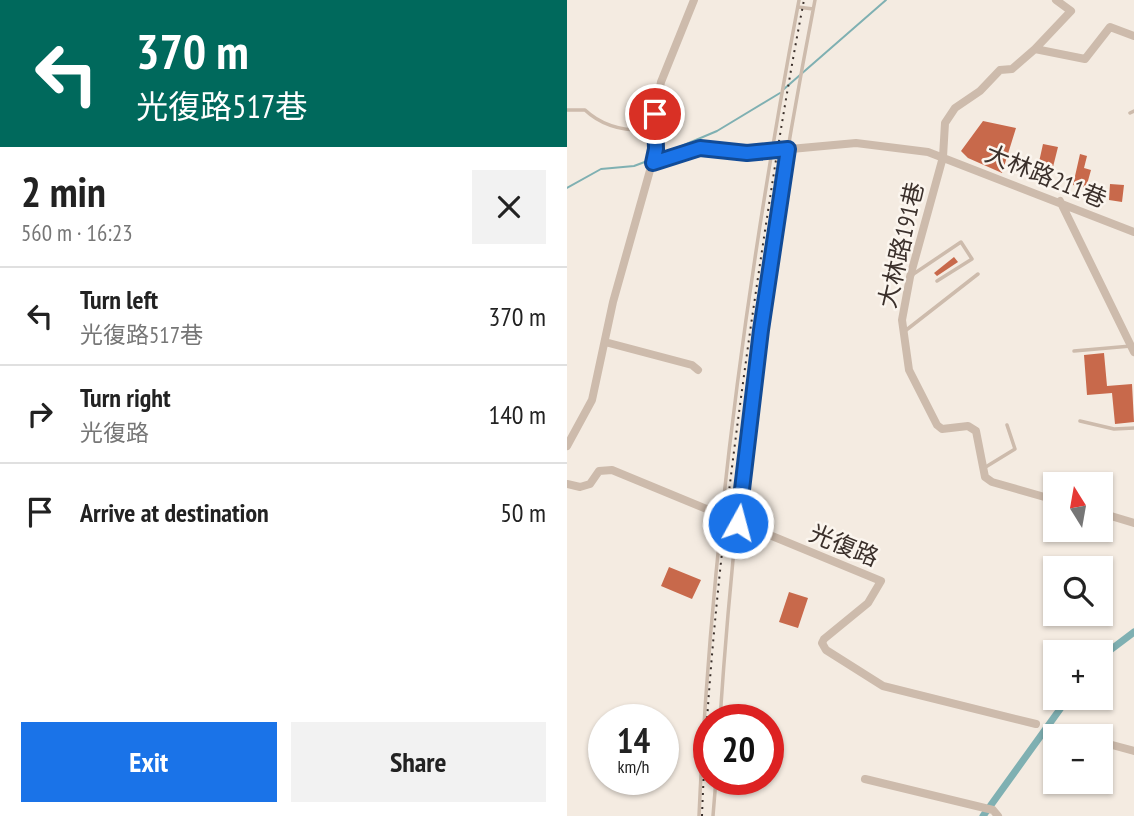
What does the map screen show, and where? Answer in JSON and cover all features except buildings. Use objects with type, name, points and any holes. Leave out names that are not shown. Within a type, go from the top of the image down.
[{"type":"street","points":[[567,446],[592,400],[613,302],[653,163],[656,149],[655,114],[661,82],[694,0]]},
{"type":"street","name":"大林路191巷","points":[[983,468],[976,431],[968,426],[942,429],[937,425],[909,370],[903,333],[910,276],[943,157],[945,123],[955,108],[980,91],[1000,71],[1012,69],[1071,11],[1056,0]]},
{"type":"street","points":[[1035,49],[1086,59],[1110,27],[1134,36]]},
{"type":"street","name":"大林路211巷","points":[[653,163],[700,148],[747,153],[856,143],[928,152],[1060,201],[1134,232]]},
{"type":"street","points":[[1060,201],[1132,349]]},
{"type":"street","points":[[605,342],[692,365],[698,370]]},
{"type":"street","points":[[983,468],[985,477],[992,482],[1043,497]]},
{"type":"street","name":"光復路","points":[[567,484],[580,487],[590,484],[599,471],[612,470],[881,581],[868,603],[822,643],[826,650],[883,686],[1036,724]]},
{"type":"street","points":[[1113,517],[1134,523]]},
{"type":"street","points":[[1113,745],[1134,751]]},
{"type":"street","points":[[865,779],[993,810],[998,816]]},
{"type":"lane","points":[[699,816],[706,696],[723,517],[772,151],[799,0]]},
{"type":"lane","points":[[721,704],[738,523],[761,330],[800,75],[815,0]]},
{"type":"lane","points":[[798,7],[813,9]]},
{"type":"lane","points":[[567,110],[585,110],[598,123],[636,131],[656,130]]},
{"type":"lane","points":[[910,276],[961,242],[972,258],[937,282]]},
{"type":"lane","points":[[903,333],[978,274]]},
{"type":"lane","points":[[1074,351],[1132,349]]},
{"type":"lane","points":[[1080,421],[1114,429],[1134,428]]},
{"type":"lane","points":[[983,468],[1015,449],[1007,425]]},
{"type":"lane","points":[[1036,724],[1043,726]]},
{"type":"lane","points":[[713,816],[715,795]]},
{"type":"waterway","points":[[784,89],[886,0]]},
{"type":"waterway","points":[[658,156],[717,131],[780,93]]},
{"type":"waterway","points":[[567,188],[601,169],[634,166],[650,160]]},
{"type":"waterway","points":[[1113,648],[1134,632]]},
{"type":"waterway","points":[[983,816],[1059,710]]},
{"type":"railway","points":[[702,816],[714,632],[734,447],[769,203],[804,0]]},
{"type":"route","points":[[655,114],[656,149],[653,163],[700,148],[747,153],[788,149],[761,330],[738,523]]}]
